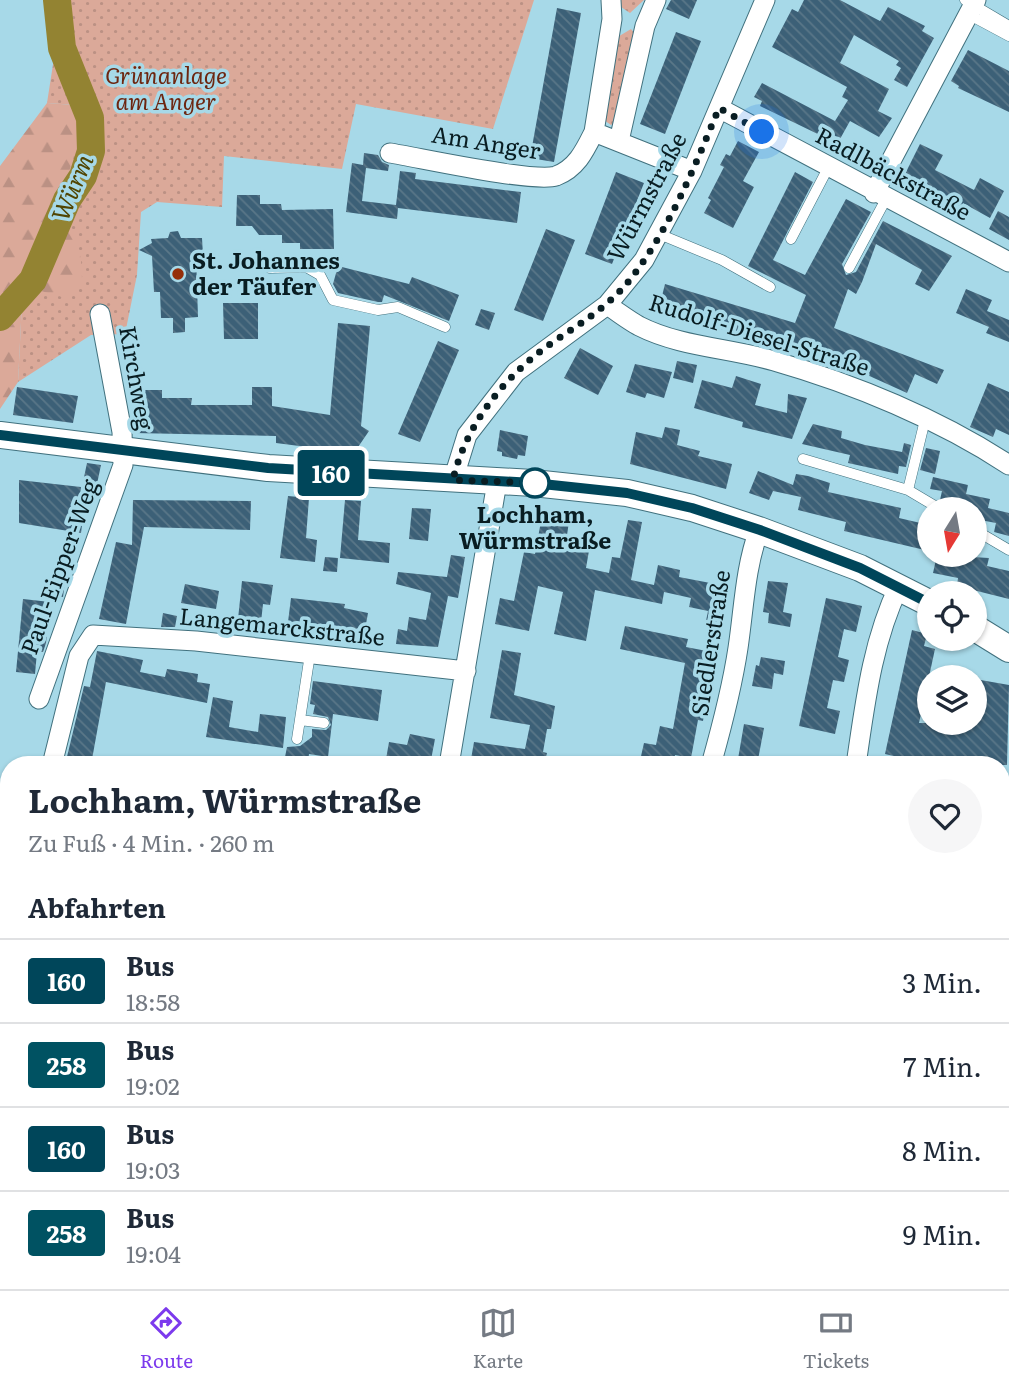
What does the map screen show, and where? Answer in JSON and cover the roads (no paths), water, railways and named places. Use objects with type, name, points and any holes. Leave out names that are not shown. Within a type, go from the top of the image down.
[{"type":"street","points":[[619,141],[645,26],[656,0]]},
{"type":"street","name":"Würmstraße","points":[[453,480],[467,435],[516,372],[607,305],[628,282],[659,234],[692,171],[765,0]]},
{"type":"street","points":[[880,196],[970,5]]},
{"type":"street","name":"Am Anger","points":[[390,153],[543,178],[572,167],[594,132],[611,9],[645,26]]},
{"type":"street","name":"Radlbäckstraße","points":[[719,108],[880,196],[1009,262]]},
{"type":"street","points":[[594,132],[692,171]]},
{"type":"street","name":"Rudolf-Diesel-Straße","points":[[607,305],[640,327],[702,345],[774,360],[860,391],[979,445],[1009,465]]},
{"type":"street","name":"Kirchweg","points":[[100,314],[122,432],[123,452]]},
{"type":"street","points":[[0,435],[268,468],[627,493],[692,508],[760,530],[860,568],[917,596]]},
{"type":"street","name":"Paul-Eipper-Weg","points":[[39,699],[121,473],[123,452]]},
{"type":"street","points":[[451,756],[497,482]]},
{"type":"street","name":"Siedlerstraße","points":[[714,756],[738,652],[750,556],[760,530]]},
{"type":"street","points":[[857,756],[867,687],[883,622],[900,586]]},
{"type":"street","name":"Langemarckstraße","points":[[54,756],[79,656],[93,635],[196,641],[466,671]]},
{"type":"street","points":[[987,635],[1009,649]]},
{"type":"lane","points":[[970,5],[1009,26]]},
{"type":"lane","points":[[970,5],[1009,36]]},
{"type":"lane","points":[[791,239],[828,168]]},
{"type":"lane","points":[[849,268],[880,196]]},
{"type":"lane","points":[[659,234],[722,260],[771,288]]},
{"type":"lane","points":[[270,268],[306,267],[320,275],[333,300],[378,310],[398,307],[444,327]]},
{"type":"lane","points":[[908,490],[925,420]]},
{"type":"lane","points":[[803,459],[908,490],[920,497]]},
{"type":"lane","points":[[987,537],[1009,550]]},
{"type":"lane","points":[[297,739],[310,654]]},
{"type":"lane","points":[[300,720],[324,723]]},
{"type":"waterway","name":"Würm","points":[[0,317],[33,280],[67,200],[83,176],[91,151],[90,118],[62,48],[57,0]]},
{"type":"place","name":"St. Johannes der Täufer","points":[[178,274]]},
{"type":"place","name":"Lochham, Würmstraße","points":[[535,483]]},
{"type":"park label","name":"Grünanlage am Anger","points":[[166,89]]}]
